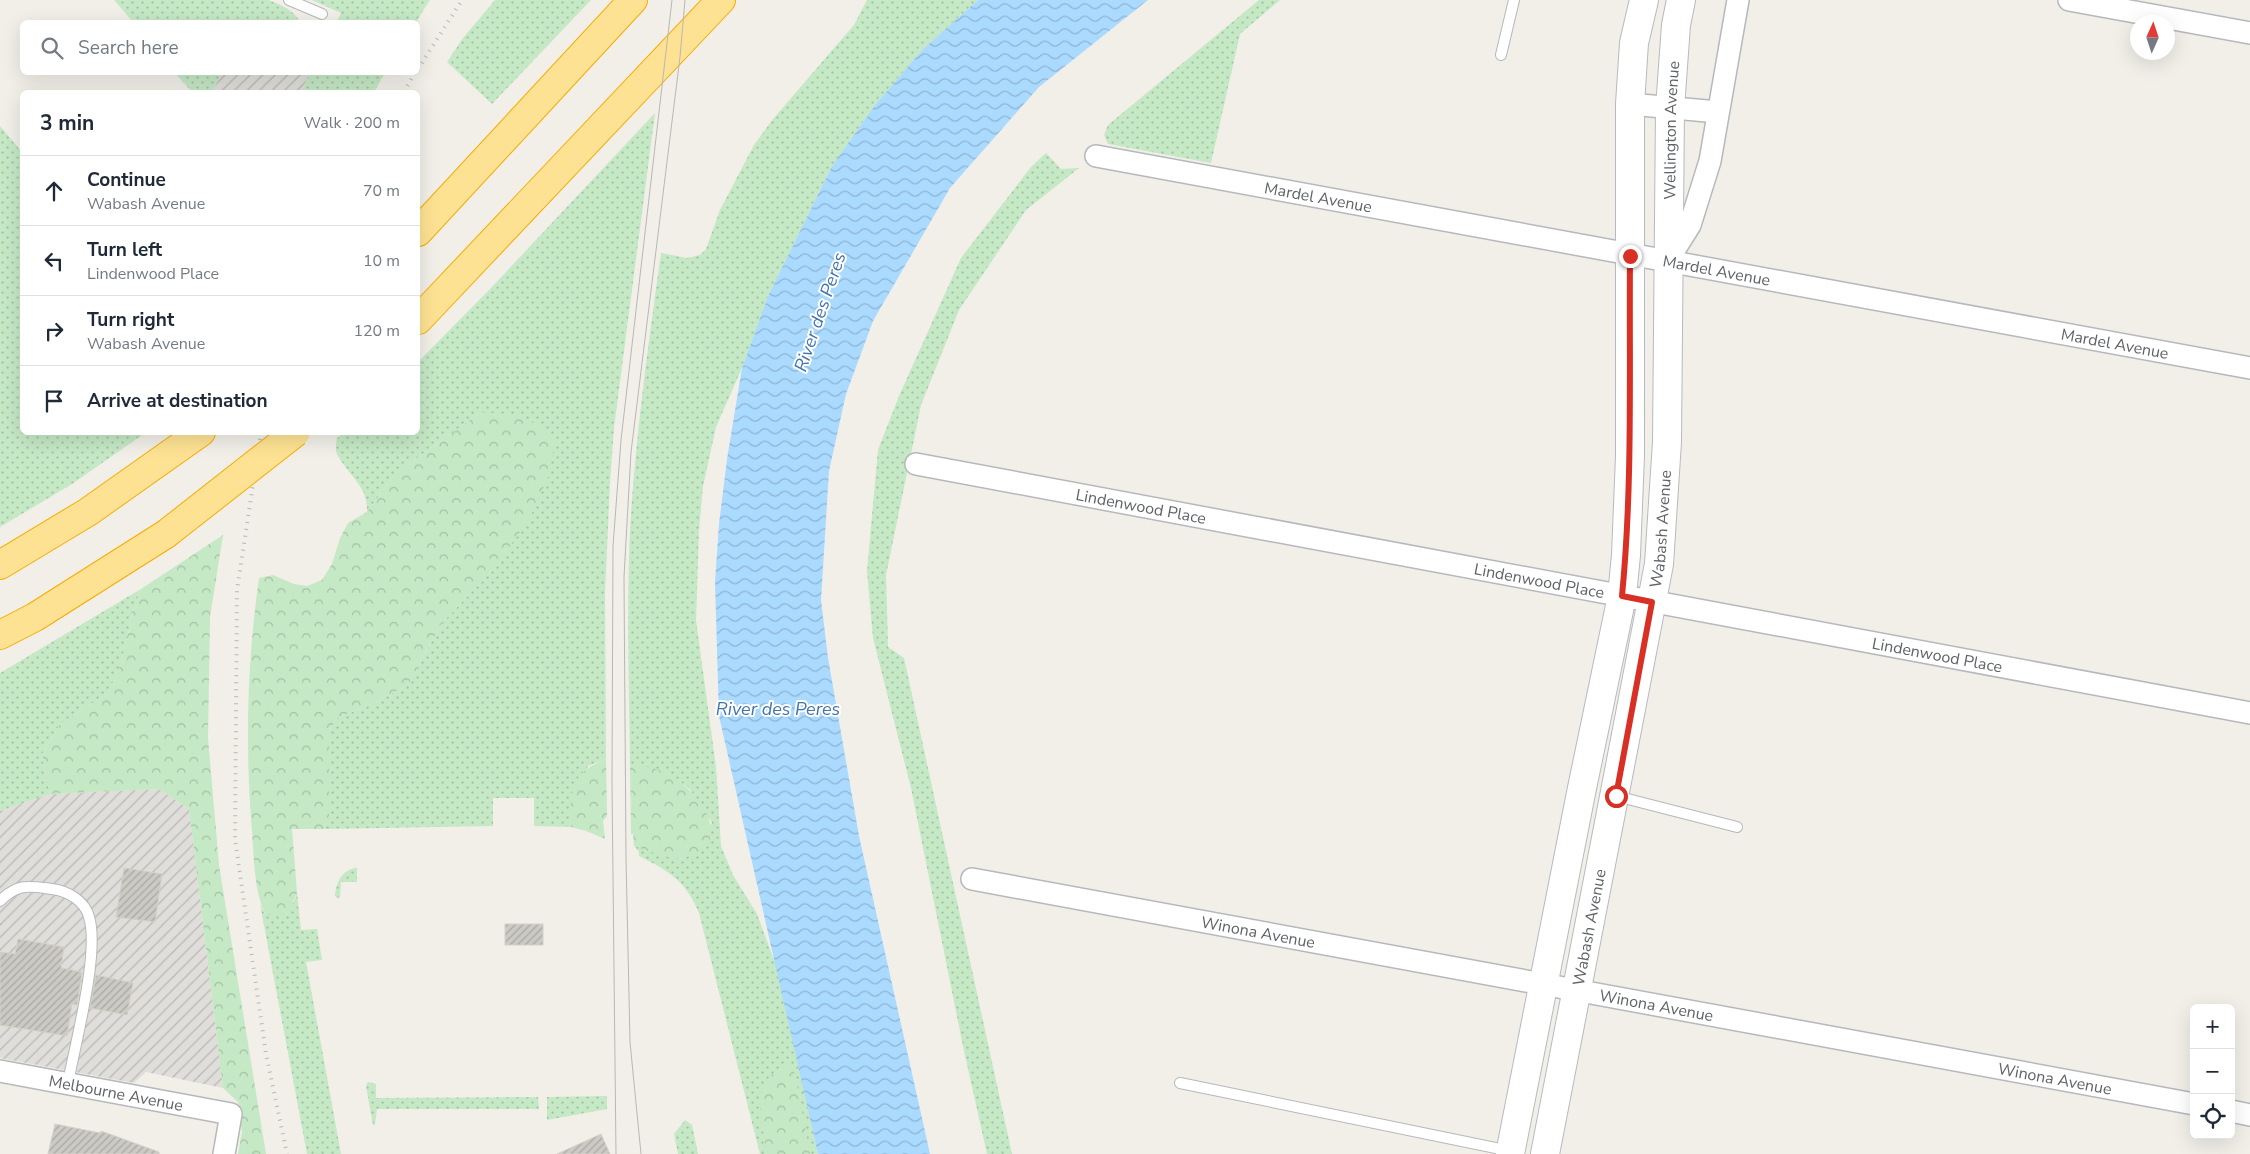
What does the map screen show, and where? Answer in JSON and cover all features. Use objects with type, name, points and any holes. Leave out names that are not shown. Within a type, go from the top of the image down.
[{"type":"highway","points":[[420,230],[633,0]]},
{"type":"highway","points":[[420,318],[721,0]]},
{"type":"highway","points":[[0,635],[35,617],[166,534],[292,435]]},
{"type":"highway","points":[[0,565],[88,512],[194,438]]},
{"type":"main road","points":[[1630,256],[1630,104],[1634,43],[1644,0]]},
{"type":"main road","name":"Wellington Avenue","points":[[1667,261],[1670,108],[1676,25],[1681,0]]},
{"type":"main road","name":"Wabash Avenue","points":[[1510,1152],[1542,984],[1622,596],[1630,456],[1630,256]]},
{"type":"main road","name":"Wabash Avenue","points":[[1545,1154],[1660,564],[1667,442],[1667,261]]},
{"type":"street","points":[[1667,261],[1690,225],[1710,161],[1738,0]]},
{"type":"street","points":[[2069,0],[2250,34]]},
{"type":"street","points":[[1630,104],[1718,112]]},
{"type":"street","name":"Mardel Avenue","points":[[1096,156],[1630,256],[1667,261],[2250,368]]},
{"type":"street","name":"Lindenwood Place","points":[[916,464],[2250,714]]},
{"type":"street","name":"Winona Avenue","points":[[972,879],[2190,1103]]},
{"type":"street","name":"Melbourne Avenue","points":[[0,1071],[231,1114],[224,1154]]},
{"type":"street","points":[[2235,1112],[2250,1115]]},
{"type":"lane","points":[[289,0],[322,14]]},
{"type":"lane","points":[[1501,55],[1514,0]]},
{"type":"lane","points":[[1616,796],[1738,826]]},
{"type":"lane","points":[[0,901],[11,890],[31,886],[62,890],[82,902],[90,917],[92,947],[68,1083]]},
{"type":"lane","points":[[1180,1084],[1510,1152]]},
{"type":"shaded area","points":[[220,75],[309,75],[302,90],[213,90]]},
{"type":"shaded area","points":[[159,789],[189,809],[223,1088],[146,1072],[134,1083],[0,1058],[0,811],[50,794]]},
{"type":"green space","points":[[114,0],[268,0],[290,11],[298,20],[131,20]]},
{"type":"green space","points":[[312,0],[430,0],[417,20],[338,20],[341,13]]},
{"type":"green space","points":[[495,0],[591,0],[492,104],[447,62],[463,38]]},
{"type":"green space","points":[[867,0],[978,0],[922,50],[875,105],[832,166],[768,296],[742,368],[716,427],[703,486],[699,530],[696,620],[716,767],[721,846],[733,875],[757,914],[778,971],[818,1154],[760,1154],[699,913],[682,885],[668,872],[639,856],[639,852],[634,846],[681,859],[712,823],[689,788],[664,772],[630,764],[629,575],[631,513],[637,448],[661,253],[687,258],[700,255],[706,249],[720,210],[754,145],[773,119],[854,25]]},
{"type":"green space","points":[[1259,0],[1280,0],[1240,34],[1211,163],[1108,144],[1104,135],[1108,125]]},
{"type":"green space","points":[[177,75],[220,75],[213,90],[190,90]]},
{"type":"green space","points":[[309,75],[384,75],[375,90],[302,90]]},
{"type":"green space","points":[[655,113],[614,428],[605,593],[606,759],[588,766],[571,809],[571,827],[534,826],[534,798],[493,798],[493,826],[324,829],[329,816],[329,731],[337,718],[372,704],[408,685],[441,624],[498,564],[481,412],[395,474],[367,512],[365,495],[337,454],[337,438],[341,435],[420,435],[420,360],[491,288]]},
{"type":"green space","points":[[0,126],[20,150],[20,435],[142,435],[72,484],[0,527]]},
{"type":"green space","points":[[1046,153],[1061,169],[1079,168],[1026,210],[959,310],[921,405],[886,575],[888,647],[904,658],[1012,1154],[987,1154],[964,1051],[911,788],[873,638],[867,571],[878,450],[899,396],[961,258],[1031,167]]},
{"type":"green space","points":[[481,412],[519,415],[550,432],[555,443],[548,477],[530,517],[498,564],[441,624],[408,685],[372,704],[337,718],[329,731],[329,816],[324,829],[292,829],[297,893],[288,911],[279,915],[265,914],[261,905],[255,874],[248,768],[248,705],[252,641],[259,578],[273,575],[294,584],[307,586],[322,580],[332,564],[340,538],[348,523],[367,512],[395,474]]},
{"type":"green space","points":[[223,535],[210,617],[208,738],[219,865],[266,1154],[238,1154],[242,1132],[238,1102],[223,1088],[189,809],[159,789],[50,794],[42,754],[60,724],[108,693],[121,664],[133,611],[141,589]]},
{"type":"green space","points":[[141,589],[133,611],[121,664],[108,693],[60,724],[42,754],[50,794],[0,811],[0,673]]},
{"type":"green space","points":[[606,759],[607,816],[603,821],[605,839],[571,827],[571,803],[572,793],[579,777],[594,765]]},
{"type":"green space","points":[[630,764],[664,772],[689,789],[700,802],[708,816],[711,829],[709,842],[700,852],[682,858],[671,858],[634,846],[633,834],[631,834]]},
{"type":"green space","points":[[357,868],[357,882],[341,882],[340,897],[335,896],[337,886],[344,874]]},
{"type":"green space","points":[[297,893],[301,930],[317,929],[322,960],[306,962],[341,1154],[307,1154],[260,904],[265,914],[293,903]]},
{"type":"green space","points":[[790,1065],[795,1074],[810,1154],[767,1154],[760,1114],[762,1090],[767,1080],[776,1071]]},
{"type":"green space","points":[[368,1082],[376,1084],[376,1098],[538,1097],[539,1109],[377,1109],[375,1125],[373,1125],[366,1086]]},
{"type":"green space","points":[[607,1096],[607,1109],[547,1120],[547,1097]]},
{"type":"green space","points":[[685,1120],[692,1125],[698,1154],[678,1154],[674,1134]]},
{"type":"water","name":"River des Peres","points":[[978,0],[1148,0],[1039,87],[950,188],[873,321],[846,394],[829,471],[821,600],[828,658],[859,836],[930,1154],[818,1154],[719,716],[715,582],[719,524],[727,459],[742,368],[768,296],[832,166],[875,105],[922,50]]},
{"type":"building","points":[[124,868],[162,874],[155,922],[116,917]]},
{"type":"building","points":[[505,924],[543,924],[543,945],[505,945]]},
{"type":"building","points":[[18,939],[64,947],[61,968],[82,972],[77,1005],[72,1004],[67,1036],[0,1025],[0,952],[15,954]]},
{"type":"building","points":[[96,975],[133,983],[127,1015],[90,1008]]},
{"type":"building","points":[[55,1124],[100,1133],[101,1131],[159,1152],[159,1154],[48,1154]]},
{"type":"building","points":[[601,1134],[610,1154],[557,1154]]},
{"type":"tram line","points":[[616,1154],[612,784],[613,546],[621,440],[672,0]]},
{"type":"tram line","points":[[641,1154],[630,1042],[626,859],[624,577],[631,452],[680,57],[685,0]]},
{"type":"railway","points":[[420,66],[462,0]]},
{"type":"railway","points":[[405,90],[413,75]]},
{"type":"railway","points":[[261,435],[237,590],[235,839],[266,1054],[287,1154]]},
{"type":"route","points":[[1616,796],[1652,602],[1622,596],[1629,504],[1630,256]]}]
